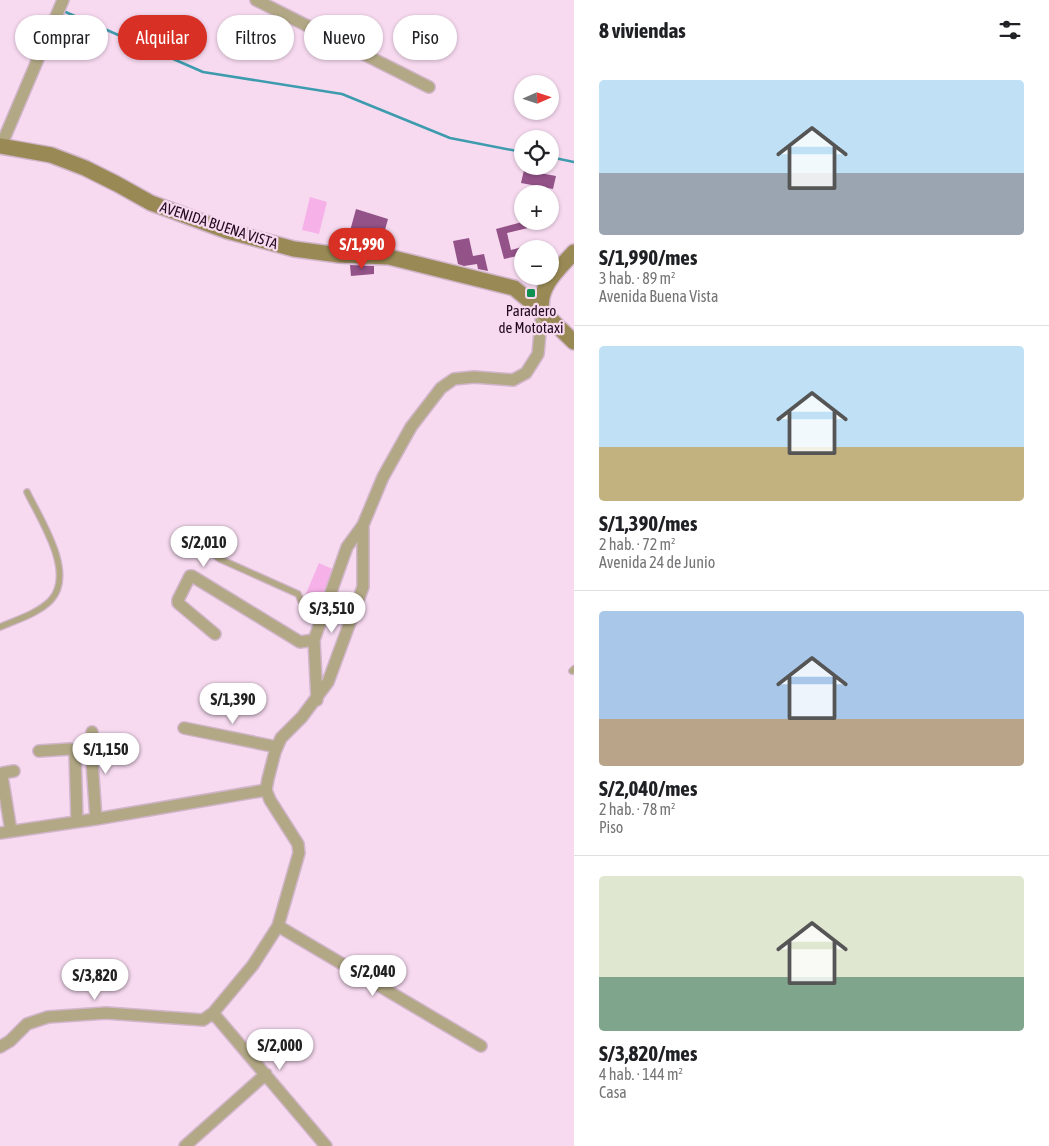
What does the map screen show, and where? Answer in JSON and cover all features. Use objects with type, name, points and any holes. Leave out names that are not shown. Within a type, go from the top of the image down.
[{"type":"street","points":[[1,146],[63,0]]},
{"type":"street","points":[[256,0],[429,87]]},
{"type":"street","name":"AVENIDA BUENA VISTA","points":[[1,146],[51,155],[101,176],[151,203],[227,231],[294,249],[339,255],[390,257],[514,288],[542,311],[574,342]]},
{"type":"street","points":[[559,270],[574,252]]},
{"type":"street","points":[[514,288],[532,285]]},
{"type":"street","points":[[317,700],[314,640],[347,546],[363,525],[382,477],[412,427],[441,388],[454,379],[474,377],[513,380],[526,373],[538,354],[542,311],[540,304],[542,293],[547,285]]},
{"type":"street","points":[[0,1047],[10,1041],[27,1024],[48,1017],[106,1014],[203,1020],[213,1013],[253,966],[278,926],[299,853],[298,844],[270,800],[266,790],[277,748],[282,738],[317,700],[328,682],[363,587],[363,525]]},
{"type":"street","points":[[215,634],[178,603],[190,576],[300,642],[314,640]]},
{"type":"street","points":[[184,728],[277,748]]},
{"type":"street","points":[[92,732],[96,819]]},
{"type":"street","points":[[39,751],[70,749],[75,752],[77,821]]},
{"type":"street","points":[[14,771],[3,773],[2,776],[6,832],[96,819],[266,790]]},
{"type":"street","points":[[278,926],[481,1046]]},
{"type":"street","points":[[213,1013],[326,1146]]},
{"type":"street","points":[[185,1146],[266,1074]]},
{"type":"lane","points":[[0,627],[38,610],[58,592],[61,577],[57,555],[27,492]]},
{"type":"lane","points":[[204,547],[220,559],[298,594],[301,601],[325,611]]},
{"type":"shaded area","points":[[310,197],[327,202],[319,234],[302,230]]},
{"type":"shaded area","points":[[319,563],[335,570],[321,603],[305,596]]},
{"type":"building","points":[[523,175],[556,176],[554,185],[521,183]]},
{"type":"building","points":[[356,209],[388,219],[382,241],[350,231]]},
{"type":"building","points":[[514,224],[514,230],[520,230],[507,233],[511,250],[514,249],[514,257],[504,259],[496,229]]},
{"type":"building","points":[[469,238],[473,256],[484,254],[488,271],[478,269],[477,264],[464,266],[458,264],[453,241]]},
{"type":"building","points":[[350,265],[374,266],[374,274],[351,276]]},
{"type":"waterway","points":[[61,10],[203,72],[342,94],[450,138],[514,150]]},
{"type":"waterway","points":[[559,159],[574,162]]},
{"type":"place","name":"Paradero de Mototaxi","points":[[531,293]]}]
